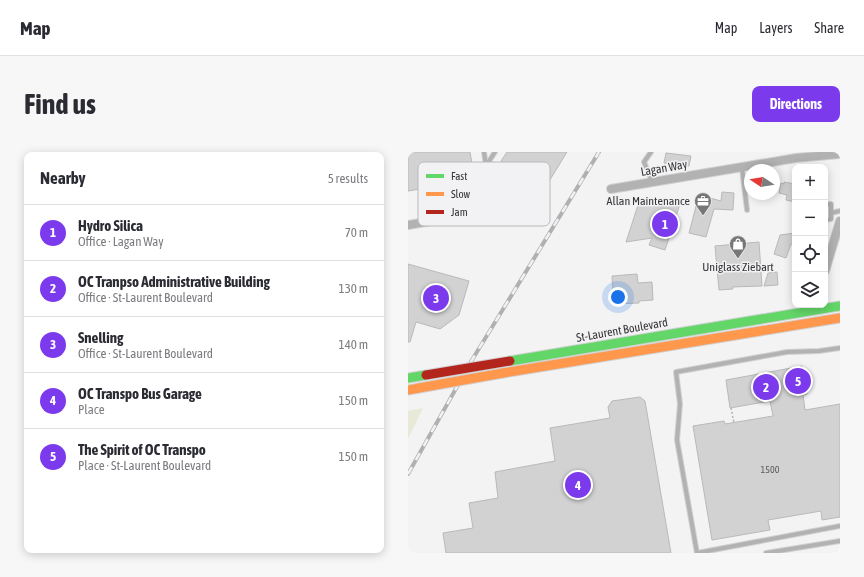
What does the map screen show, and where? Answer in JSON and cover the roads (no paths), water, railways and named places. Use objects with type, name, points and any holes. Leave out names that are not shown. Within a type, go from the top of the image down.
[{"type":"main road","name":"St-Laurent Boulevard","points":[[828,307],[840,306]]},
{"type":"main road","name":"St-Laurent Boulevard","points":[[408,378],[510,362],[814,308]]},
{"type":"main road","name":"St-Laurent Boulevard","points":[[408,390],[840,318]]},
{"type":"street","name":"Lagan Way","points":[[611,189],[796,158],[840,154]]},
{"type":"street","points":[[828,261],[840,221]]},
{"type":"street","points":[[408,224],[418,222]]},
{"type":"lane","points":[[484,152],[485,162]]},
{"type":"lane","points":[[489,162],[496,152]]},
{"type":"lane","points":[[651,152],[644,162],[652,182]]},
{"type":"lane","points":[[742,168],[747,210]]},
{"type":"lane","points":[[828,204],[831,204],[831,219],[828,220]]},
{"type":"lane","points":[[831,213],[840,211]]},
{"type":"lane","points":[[840,348],[818,351],[787,352],[676,372],[680,404],[677,440],[697,553],[840,526]]},
{"type":"lane","points":[[766,553],[840,541]]},
{"type":"railway","points":[[408,474],[472,360],[599,152]]},
{"type":"place","name":"Allan Maintenance","points":[[703,216]]},
{"type":"place","name":"Hydro Silica","points":[[665,224]]},
{"type":"place","name":"Uniglass Ziebart","points":[[738,259]]},
{"type":"place","name":"Snelling","points":[[436,298]]},
{"type":"place","name":"The Spirit of OC Transpo","points":[[798,381]]},
{"type":"place","name":"OC Tranpso Administrative Building","points":[[766,387]]},
{"type":"place","name":"OC Transpo Bus Garage","points":[[578,485]]}]
